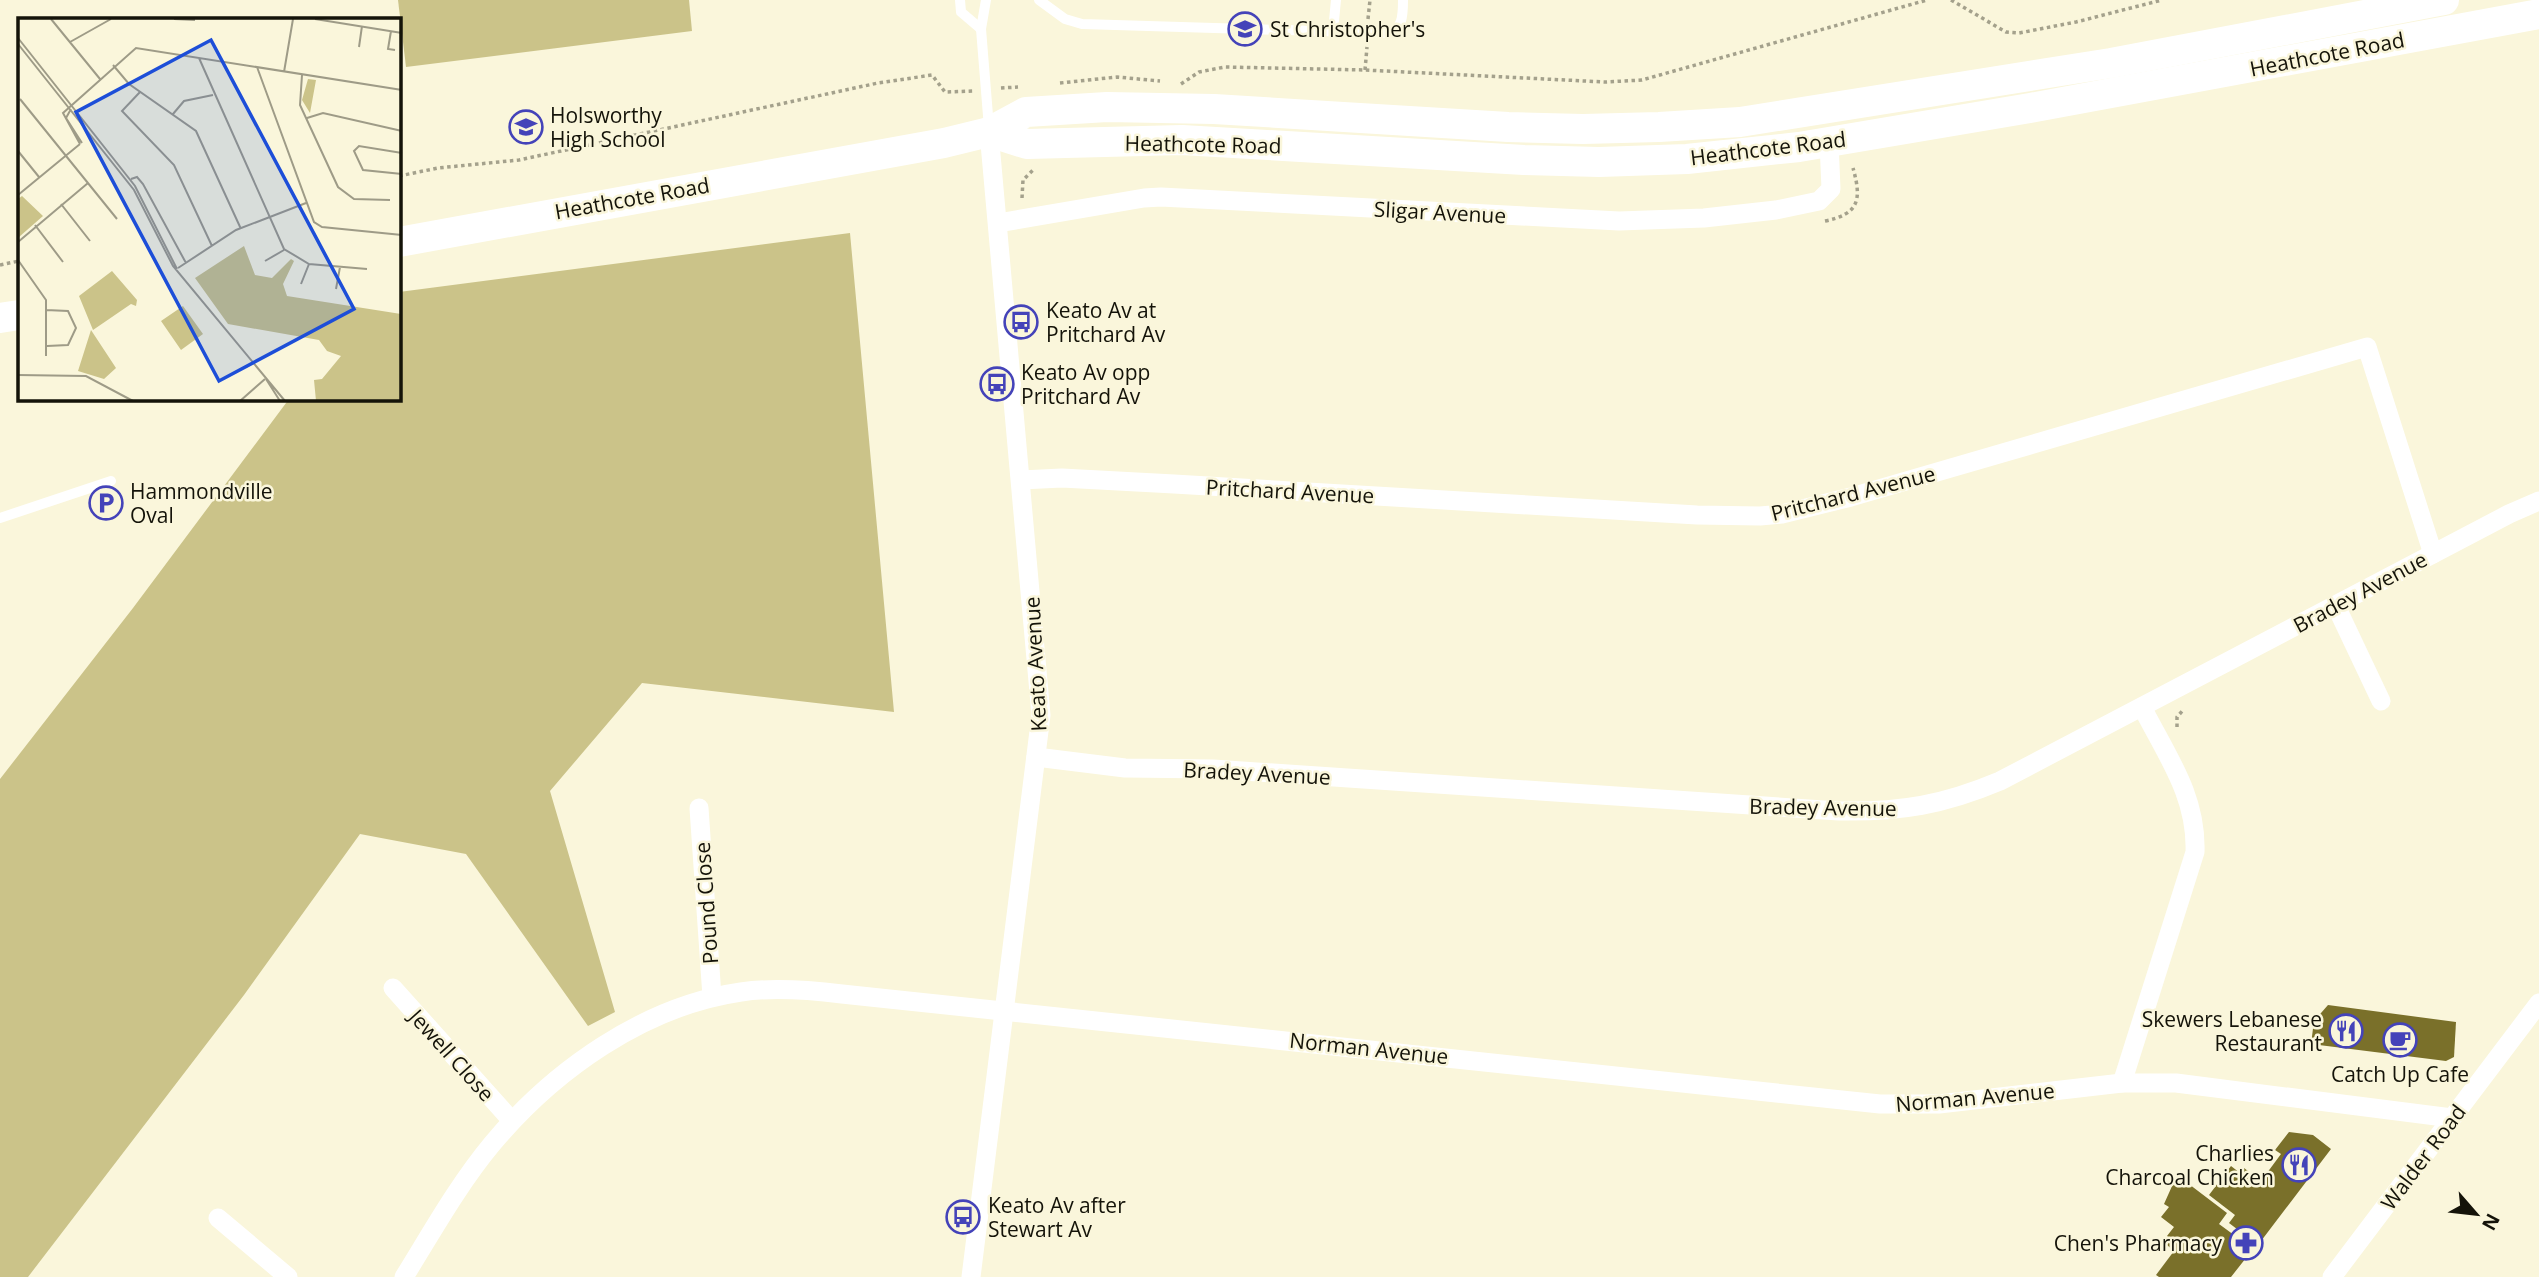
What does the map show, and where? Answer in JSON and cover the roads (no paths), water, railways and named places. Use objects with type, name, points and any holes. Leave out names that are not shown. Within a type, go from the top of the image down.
[{"type":"main road","name":"Heathcote Road","points":[[401,242],[944,143],[989,132],[1026,112],[1107,107],[1214,109],[1583,129],[1660,128],[1740,122],[2111,63],[2444,0]]},
{"type":"main road","name":"Heathcote Road","points":[[989,132],[1027,144],[1182,140],[1599,162],[1724,156],[1829,142],[2098,96],[2539,14]]},
{"type":"main road","points":[[0,318],[18,315]]},
{"type":"street","name":"Keato Avenue","points":[[971,1277],[1041,715],[989,132]]},
{"type":"street","name":"Sligar Avenue","points":[[998,223],[1161,197],[1574,220],[1646,221],[1728,216],[1799,206],[1824,198],[1831,189],[1829,142]]},
{"type":"street","name":"Pritchard Avenue","points":[[1021,480],[1062,478],[1697,515],[1783,514],[1851,497],[2367,346],[2433,554]]},
{"type":"street","name":"Bradey Avenue","points":[[1036,757],[1125,768],[1213,769],[1795,808],[1880,811],[1926,806],[2000,781],[2509,514],[2539,501]]},
{"type":"street","points":[[2336,606],[2381,701]]},
{"type":"street","points":[[2122,1083],[2194,852],[2194,817],[2189,799],[2142,708]]},
{"type":"street","name":"Pound Close","points":[[699,808],[712,997]]},
{"type":"street","name":"Jewell Close","points":[[393,988],[512,1121]]},
{"type":"street","name":"Norman Avenue","points":[[404,1277],[469,1174],[512,1121],[562,1074],[590,1054],[647,1022],[712,997],[744,992],[809,990],[1880,1104],[1939,1104],[2122,1083],[2176,1083],[2452,1118]]},
{"type":"street","name":"Walder Road","points":[[2332,1277],[2539,1003]]},
{"type":"street","points":[[218,1218],[288,1277]]},
{"type":"lane","points":[[960,0],[961,12],[981,29]]},
{"type":"lane","points":[[986,0],[981,29],[989,132]]},
{"type":"lane","points":[[1039,0],[1065,19],[1082,24],[1385,33],[1395,31],[1401,22],[1403,0]]},
{"type":"lane","points":[[1333,31],[1336,0]]},
{"type":"lane","points":[[0,519],[111,481]]},
{"type":"place","name":"St Christopher's","points":[[1245,29]]},
{"type":"place","name":"Holsworthy High School","points":[[526,127]]},
{"type":"place","name":"Keato Av at Pritchard Av","points":[[1021,322]]},
{"type":"place","name":"Keato Av opp Pritchard Av","points":[[997,384]]},
{"type":"place","name":"Hammondville Oval","points":[[106,503]]},
{"type":"place","name":"Skewers Lebanese Restaurant","points":[[2346,1031]]},
{"type":"place","name":"Catch Up Cafe","points":[[2400,1040]]},
{"type":"place","name":"Charlies Charcoal Chicken","points":[[2299,1165]]},
{"type":"place","name":"Keato Av after Stewart Av","points":[[963,1217]]},
{"type":"place","name":"Chen's Pharmacy","points":[[2246,1243]]}]
